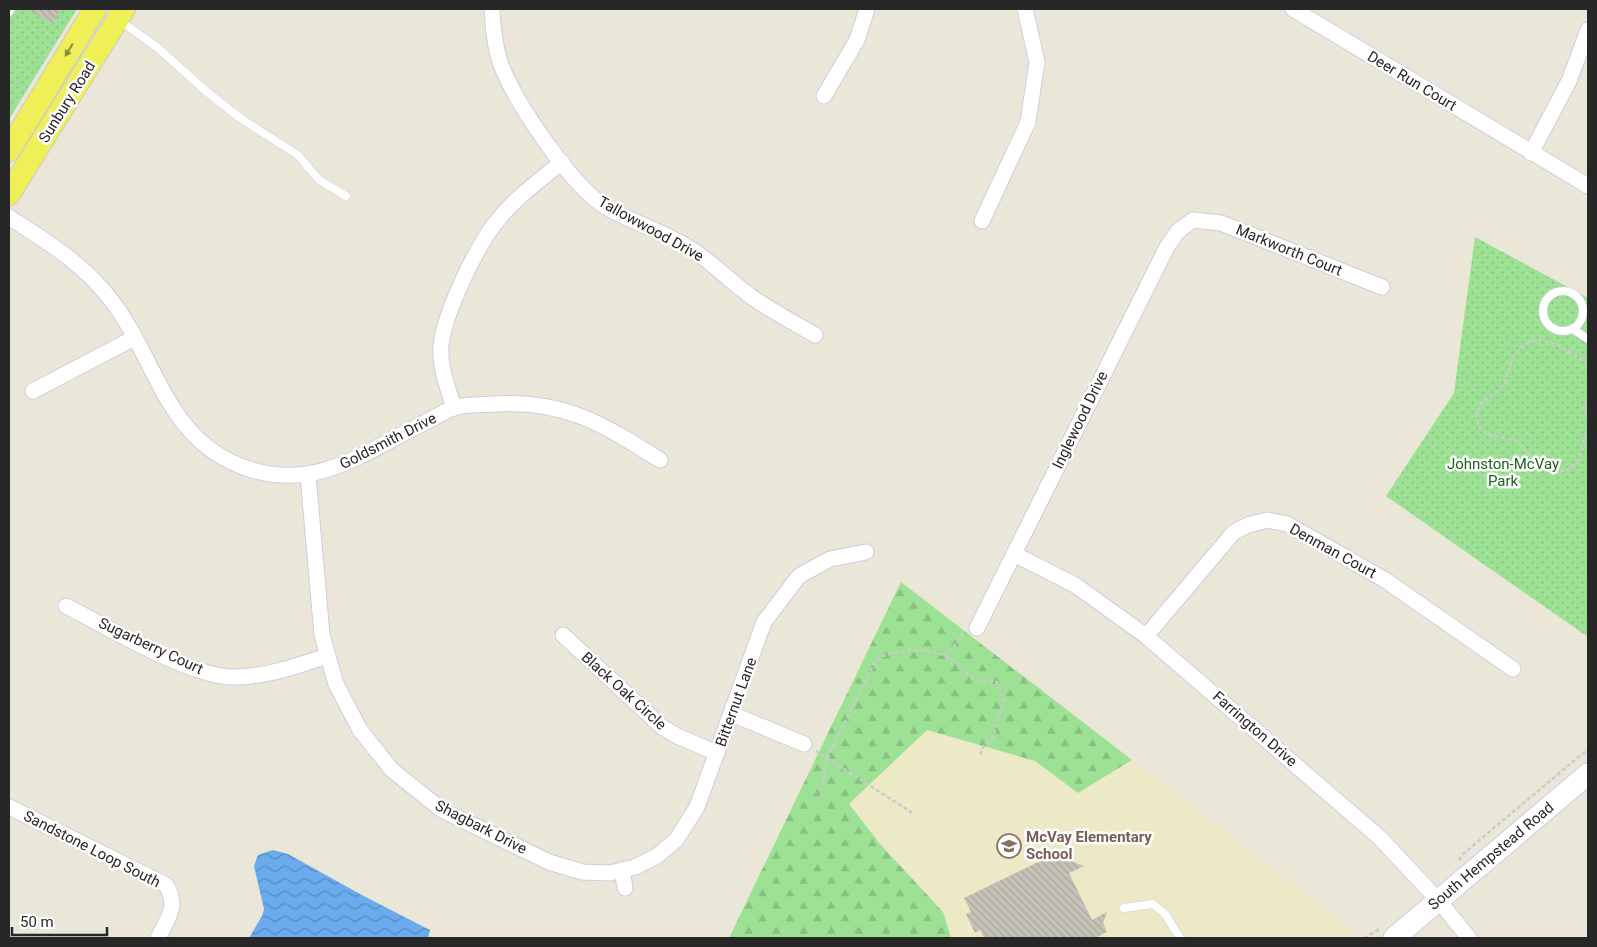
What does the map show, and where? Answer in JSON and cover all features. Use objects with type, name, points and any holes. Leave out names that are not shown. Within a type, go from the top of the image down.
[{"type":"main road","name":"Sunbury Road","points":[[9,150],[95,9]]},
{"type":"main road","name":"Sunbury Road","points":[[9,194],[120,14]]},
{"type":"main road","points":[[9,179],[30,144],[51,81]]},
{"type":"street","name":"Tallowwood Drive","points":[[492,9],[495,44],[503,70],[515,95],[562,162],[587,191],[605,206],[655,228],[691,249],[753,297],[815,336]]},
{"type":"street","points":[[824,96],[858,40],[867,9]]},
{"type":"street","points":[[982,222],[1028,122],[1037,62],[1025,9]]},
{"type":"street","name":"Deer Run Court","points":[[1293,9],[1588,186]]},
{"type":"street","points":[[1531,153],[1556,110],[1588,30]]},
{"type":"street","points":[[454,408],[442,366],[442,345],[453,304],[482,244],[497,220],[518,199],[562,162]]},
{"type":"street","name":"Goldsmith Drive","points":[[9,217],[50,243],[86,270],[112,301],[170,406],[184,427],[222,457],[247,468],[286,476],[308,475],[345,465],[454,408],[518,402],[540,404],[576,414],[610,429],[660,460]]},
{"type":"street","name":"Markworth Court","points":[[1194,220],[1226,225],[1382,287]]},
{"type":"street","name":"Inglewood Drive","points":[[977,628],[1167,247],[1178,231],[1194,220]]},
{"type":"street","points":[[33,391],[134,338]]},
{"type":"street","name":"Shagbark Drive","points":[[308,475],[322,635],[336,684],[360,730],[392,770],[424,798],[455,817],[567,868],[596,873],[622,870]]},
{"type":"street","name":"Denman Court","points":[[1146,636],[1234,532],[1248,525],[1268,520],[1287,524],[1385,580],[1513,669]]},
{"type":"street","name":"Bitternut Lane","points":[[622,870],[652,859],[676,840],[697,806],[764,622],[799,576],[830,559],[866,552]]},
{"type":"street","name":"Farrington Drive","points":[[1014,554],[1075,585],[1146,636],[1380,838],[1439,901],[1469,938]]},
{"type":"street","name":"Sugarberry Court","points":[[66,606],[182,664],[206,673],[233,677],[261,675],[327,656]]},
{"type":"street","name":"Black Oak Circle","points":[[563,636],[662,727],[676,736],[717,753]]},
{"type":"street","points":[[732,714],[804,744]]},
{"type":"street","name":"South Hempstead Road","points":[[1394,938],[1588,774]]},
{"type":"street","name":"Sandstone Loop South","points":[[9,807],[166,885],[172,895],[171,912],[158,938]]},
{"type":"street","points":[[622,870],[625,888]]},
{"type":"lane","points":[[120,14],[206,92],[240,118],[298,155],[318,180],[346,196]]},
{"type":"lane","points":[[1566,290],[1574,293],[1580,299],[1583,307],[1583,316],[1580,324],[1573,329],[1565,332],[1549,326],[1542,311],[1549,296],[1566,290]]},
{"type":"lane","points":[[1573,329],[1588,339]]},
{"type":"lane","points":[[1124,908],[1153,904],[1165,914],[1180,938]]},
{"type":"path","points":[[1588,364],[1548,341],[1538,339],[1531,342],[1520,349],[1512,361],[1502,386],[1484,399],[1478,408],[1476,417],[1478,424],[1485,434],[1515,442],[1536,463],[1548,470],[1557,471],[1574,464],[1579,458],[1588,430]]},
{"type":"path","points":[[1588,401],[1584,407],[1588,416]]},
{"type":"path","points":[[946,657],[966,631],[977,628]]},
{"type":"path","points":[[821,797],[827,758],[875,661],[885,654],[904,650],[946,657],[974,679],[997,682],[1004,701],[993,737],[983,747],[978,757]]},
{"type":"path","points":[[804,744],[914,814]]},
{"type":"path","points":[[1458,862],[1463,854],[1588,749]]},
{"type":"shaded area","name":"McVay Elementary School","points":[[901,582],[1355,932],[1348,938],[729,938]]},
{"type":"green space","points":[[9,9],[77,9],[9,119]]},
{"type":"green space","name":"Johnston-McVay Park","points":[[1475,237],[1588,298],[1588,637],[1386,496],[1454,393]]},
{"type":"green space","points":[[901,582],[1132,760],[1078,793],[1035,761],[927,730],[849,804],[880,844],[943,912],[951,938],[729,938]]},
{"type":"water","points":[[273,850],[288,854],[430,930],[428,938],[249,938],[264,909],[254,866],[258,855]]},
{"type":"building","points":[[28,9],[61,9],[52,24]]},
{"type":"building","points":[[1059,852],[1061,857],[1069,853],[1073,862],[1084,866],[1069,873],[1092,920],[1107,912],[1103,923],[1107,932],[1095,938],[984,938],[980,930],[975,933],[966,914],[971,912],[964,898]]},
{"type":"place","name":"McVay Elementary School","points":[[1009,846]]}]
